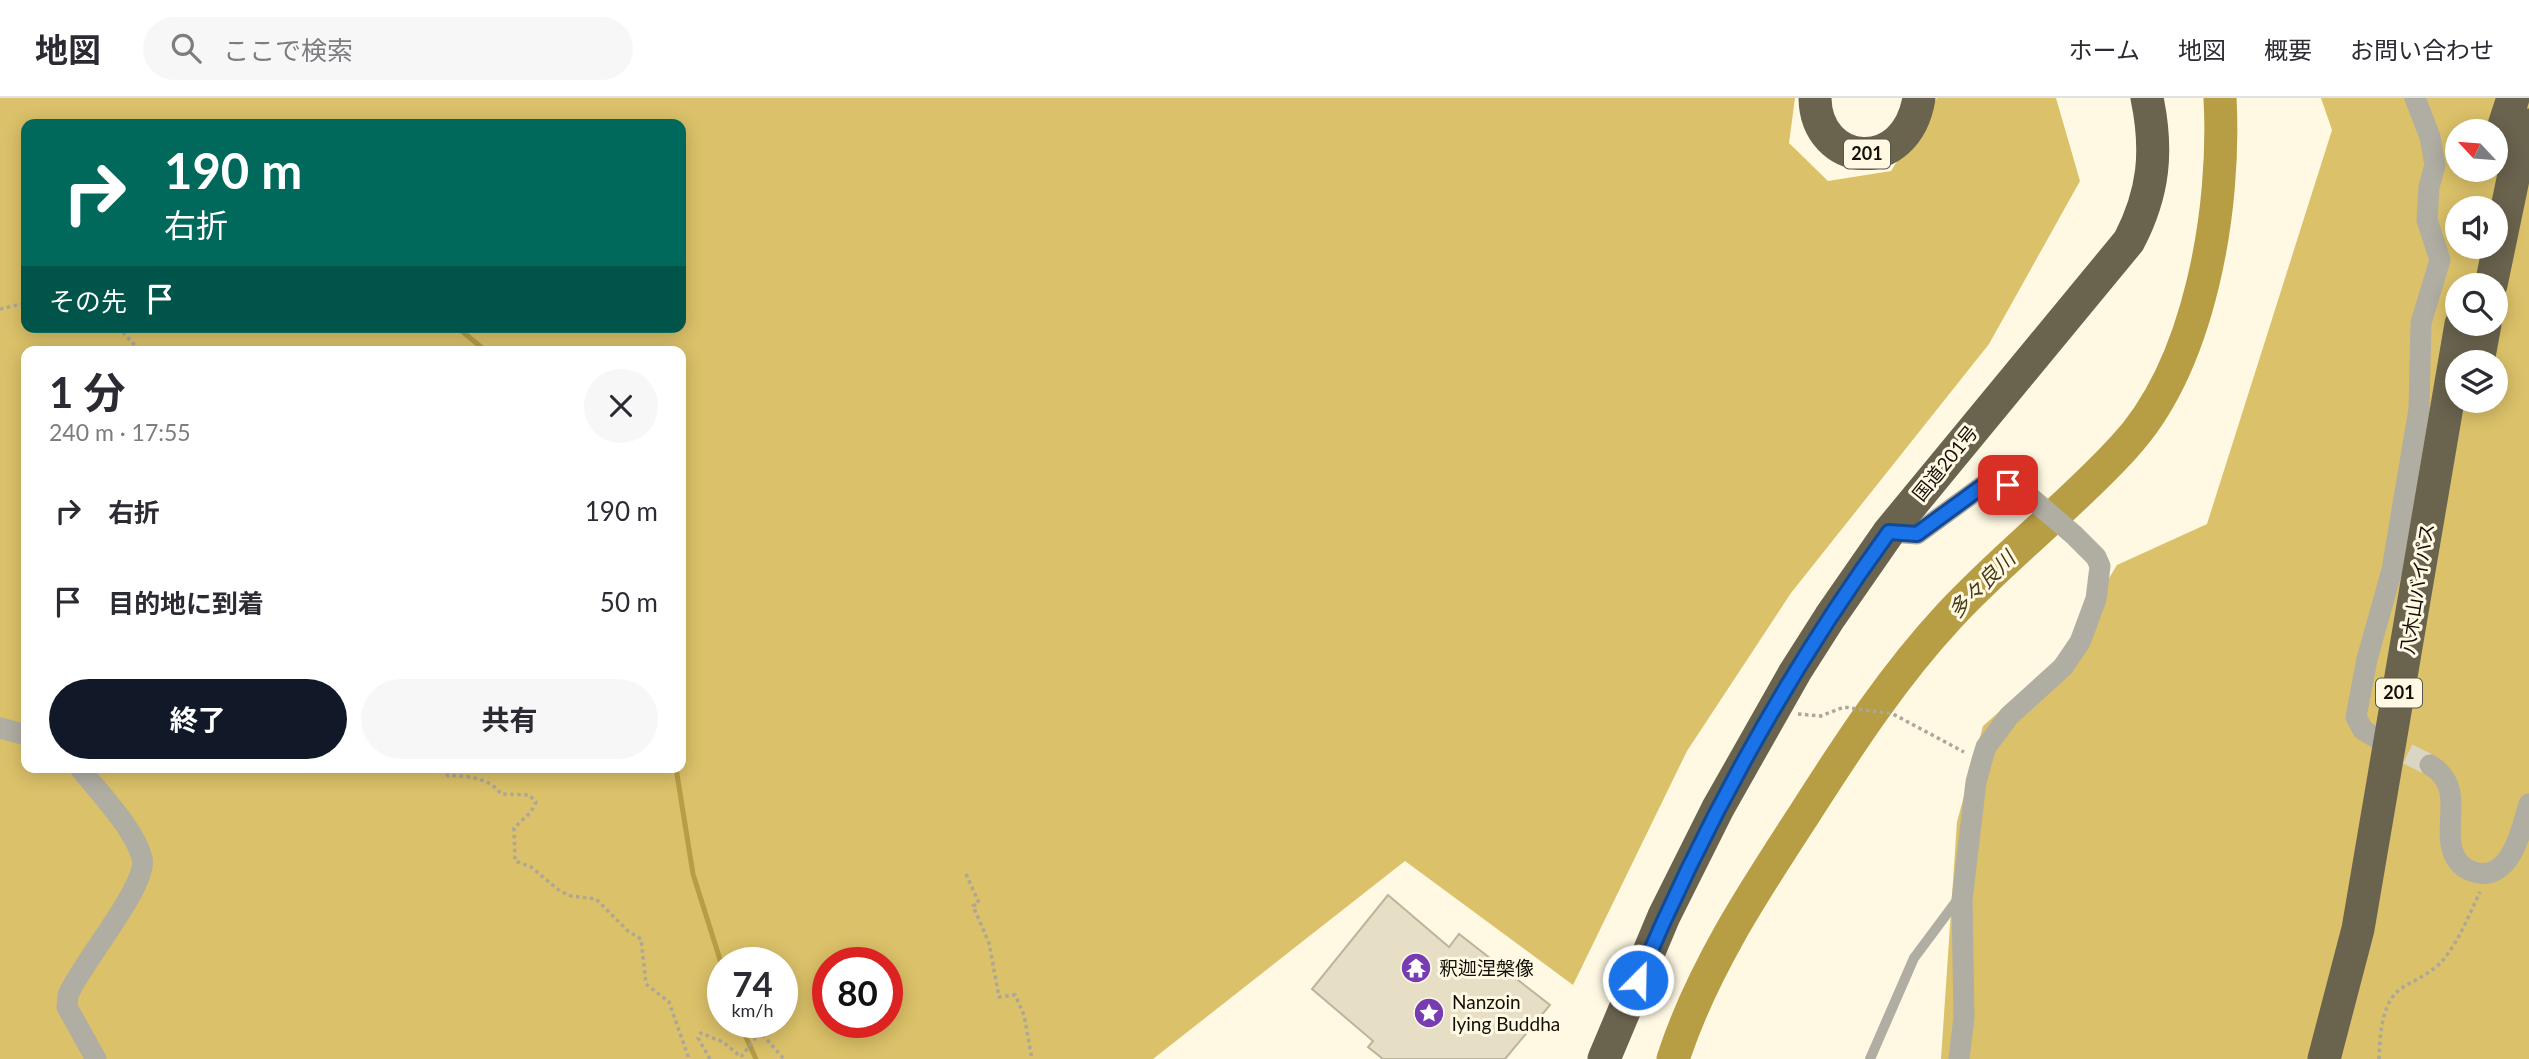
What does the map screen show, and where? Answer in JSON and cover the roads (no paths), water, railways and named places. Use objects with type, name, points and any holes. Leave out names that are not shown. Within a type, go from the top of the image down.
[{"type":"highway","name":"201","points":[[1815,98],[1819,120],[1835,142],[1858,154],[1871,155],[1895,146],[1905,137],[1915,121],[1919,98]]},
{"type":"highway","name":"国道201号","points":[[1604,1059],[1664,916],[1718,808],[1773,710],[1858,575],[1889,532],[2129,241],[2143,214],[2154,172],[2155,150],[2147,98]]},
{"type":"highway","points":[[2506,119],[2513,98]]},
{"type":"highway","points":[[2493,273],[2511,187],[2529,125]]},
{"type":"highway","name":"八木山バイパス","points":[[2324,1059],[2358,929],[2459,336]]},
{"type":"highway","name":"八木山バイパス","points":[[2344,1059],[2375,934],[2431,639],[2470,413]]},
{"type":"street","points":[[2380,740],[2363,730],[2356,717],[2367,659],[2392,570],[2419,409],[2421,323],[2440,260],[2427,220],[2429,187],[2435,165],[2430,137],[2416,98]]},
{"type":"street","points":[[1889,532],[1917,534],[1984,485],[2008,485],[2031,498],[2074,535],[2096,557],[2100,566],[2096,599],[2080,642],[2063,667],[2009,716],[1986,747],[1982,760],[1976,782],[1963,893],[1964,1017],[1959,1059]]},
{"type":"street","points":[[0,729],[21,735]]},
{"type":"street","points":[[2431,765],[2447,781],[2456,859],[2466,870],[2492,871],[2509,858],[2519,841],[2529,804]]},
{"type":"street","points":[[84,773],[128,831],[142,858],[142,875],[134,891],[108,927],[68,995],[67,1007],[96,1059]]},
{"type":"lane","points":[[1870,1059],[1893,1013],[1901,982],[1914,958],[1963,893]]},
{"type":"waterway","name":"多々良川","points":[[1673,1059],[1699,994],[1731,932],[1838,761],[1891,686],[1950,615],[2102,470],[2150,414],[2172,374],[2190,330],[2203,283],[2213,235],[2218,187],[2220,98]]},
{"type":"waterway","points":[[464,333],[480,346]]},
{"type":"waterway","points":[[677,773],[693,874],[716,947]]},
{"type":"waterway","points":[[746,1038],[756,1059]]},
{"type":"tunnel","points":[[2380,740],[2430,765]]},
{"type":"place","name":"釈迦涅槃像","points":[[1416,968]]},
{"type":"place","name":"Nanzoin lying Buddha","points":[[1429,1013]]}]
